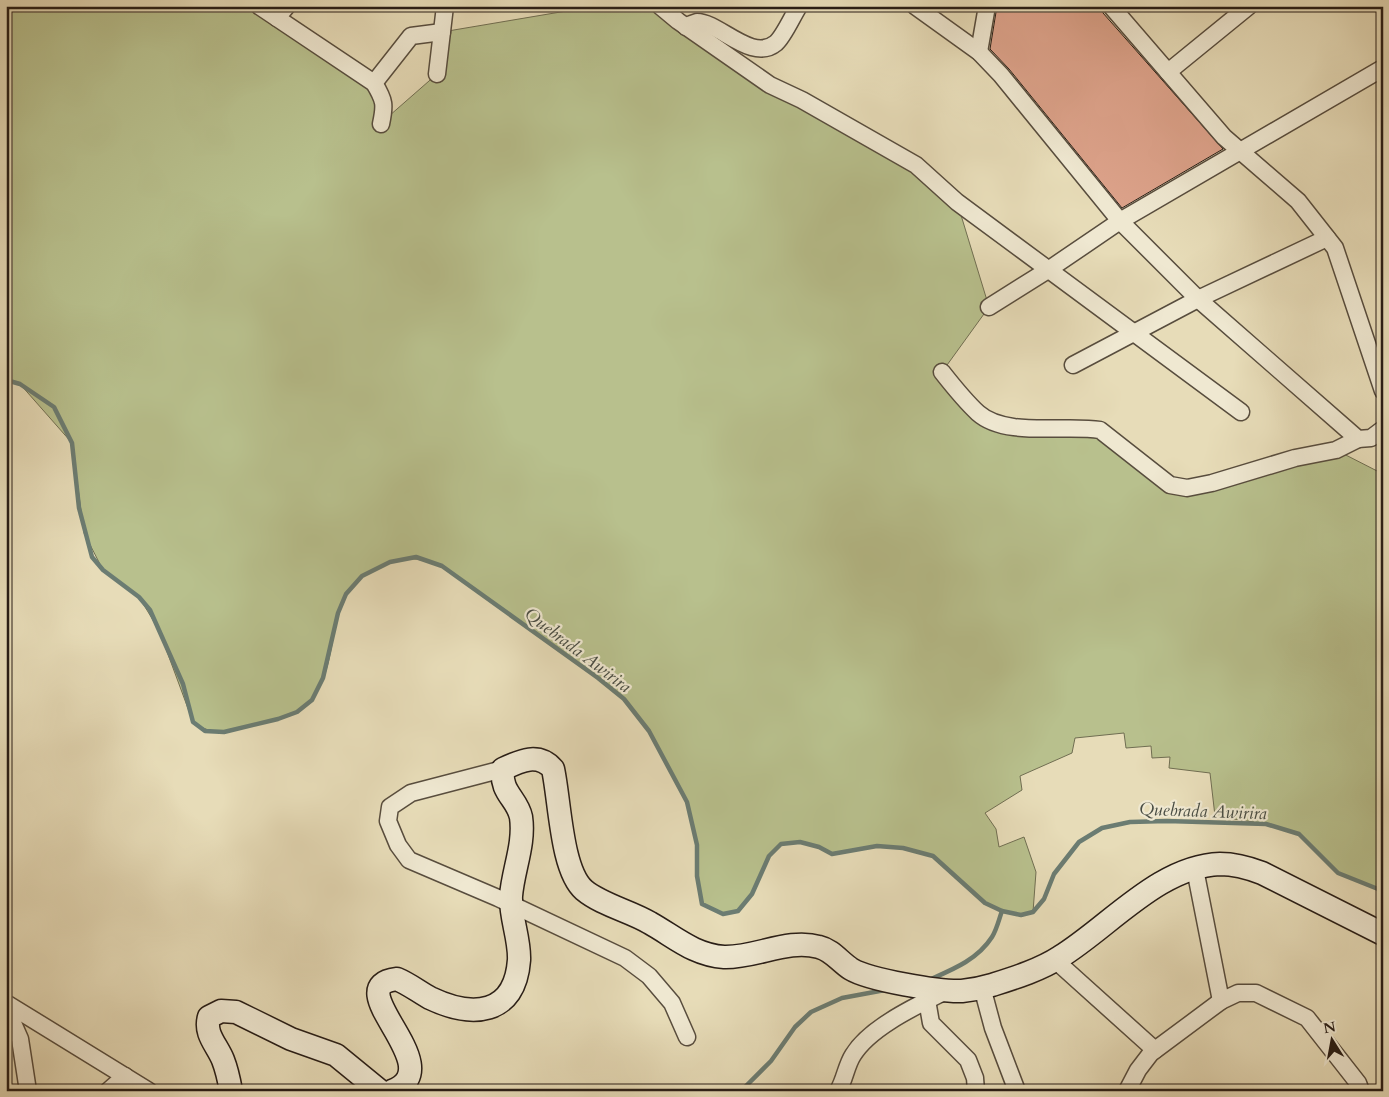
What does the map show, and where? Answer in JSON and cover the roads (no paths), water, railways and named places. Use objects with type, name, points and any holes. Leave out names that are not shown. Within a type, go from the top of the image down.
[{"type":"street","points":[[259,6],[282,12],[374,84],[383,98],[384,107],[381,124]]},
{"type":"street","points":[[437,74],[445,6]]},
{"type":"street","points":[[660,6],[686,27],[770,85],[802,100],[916,165],[957,202],[1241,412]]},
{"type":"street","points":[[686,27],[696,22],[706,25],[734,41],[761,48],[776,43],[799,6]]},
{"type":"street","points":[[915,6],[979,52],[1001,75],[1120,221],[1198,299],[1358,440]]},
{"type":"street","points":[[979,52],[987,6]]},
{"type":"street","points":[[1111,6],[1224,137],[1298,201],[1335,248],[1383,391]]},
{"type":"street","points":[[1168,72],[1249,6]]},
{"type":"street","points":[[374,84],[411,36],[442,32]]},
{"type":"street","points":[[989,307],[1120,221],[1239,150],[1383,68]]},
{"type":"street","points":[[1073,365],[1198,299],[1327,238]]},
{"type":"street","points":[[942,372],[979,414],[997,422],[1033,430],[1087,428],[1100,430],[1170,485],[1187,488],[1212,483],[1295,458],[1336,450],[1358,440],[1371,438],[1383,429]]},
{"type":"street","points":[[687,1037],[672,1003],[649,976],[625,958],[410,860],[398,845],[388,821],[390,806],[411,793],[502,769],[527,759],[537,759],[549,764],[555,778],[569,865],[576,881],[594,897],[638,916],[688,948],[712,956],[742,956],[795,945],[821,947],[852,969],[869,976],[937,996]]},
{"type":"street","points":[[392,1091],[405,1083],[409,1075],[410,1056],[380,1002],[380,988],[389,980],[397,979],[429,997],[458,1009],[474,1010],[497,1005],[512,990],[519,959],[511,897],[522,830],[520,814],[502,782],[502,769]]},
{"type":"street","points":[[838,1091],[853,1053],[885,1024],[937,996],[982,988],[1054,960],[1167,878],[1195,869],[1220,864],[1244,867],[1262,873],[1383,934]]},
{"type":"street","points":[[1195,869],[1221,1002]]},
{"type":"street","points":[[1054,960],[1155,1050]]},
{"type":"street","points":[[982,988],[993,1028],[1017,1091]]},
{"type":"street","points":[[1127,1091],[1138,1070],[1155,1050],[1221,1002],[1238,993],[1256,992],[1307,1018],[1358,1083],[1361,1091]]},
{"type":"street","points":[[937,996],[931,1023],[968,1060],[975,1078],[976,1091]]},
{"type":"street","points":[[6,1003],[149,1091]]},
{"type":"street","points":[[6,1007],[20,1039],[28,1091]]},
{"type":"street","points":[[231,1091],[223,1059],[212,1039],[207,1024],[209,1017],[221,1011],[236,1012],[291,1039],[336,1055],[380,1091]]},
{"type":"street","points":[[108,1091],[125,1076]]},
{"type":"waterway","name":"Quebrada Awirira","points":[[6,380],[20,384],[54,407],[72,443],[79,508],[92,557],[103,570],[139,597],[150,610],[183,684],[193,722],[205,731],[224,732],[278,719],[297,712],[312,700],[323,678],[338,613],[346,594],[362,576],[390,562],[416,557],[442,566],[598,678],[624,699],[649,731],[687,802],[697,845],[697,876],[702,904],[723,914],[738,911],[752,894],[769,856],[781,844],[800,842],[819,847],[832,854],[877,846],[903,848],[933,856],[985,903],[1002,911],[1021,915],[1033,912],[1044,899],[1054,874],[1079,842],[1102,828],[1130,822],[1167,821],[1266,824],[1299,834],[1338,873],[1383,891]]},
{"type":"waterway","points":[[931,979],[957,967],[980,951],[994,934],[1002,911]]},
{"type":"waterway","points":[[741,1091],[771,1061],[795,1027],[811,1012],[842,998],[885,990]]}]
